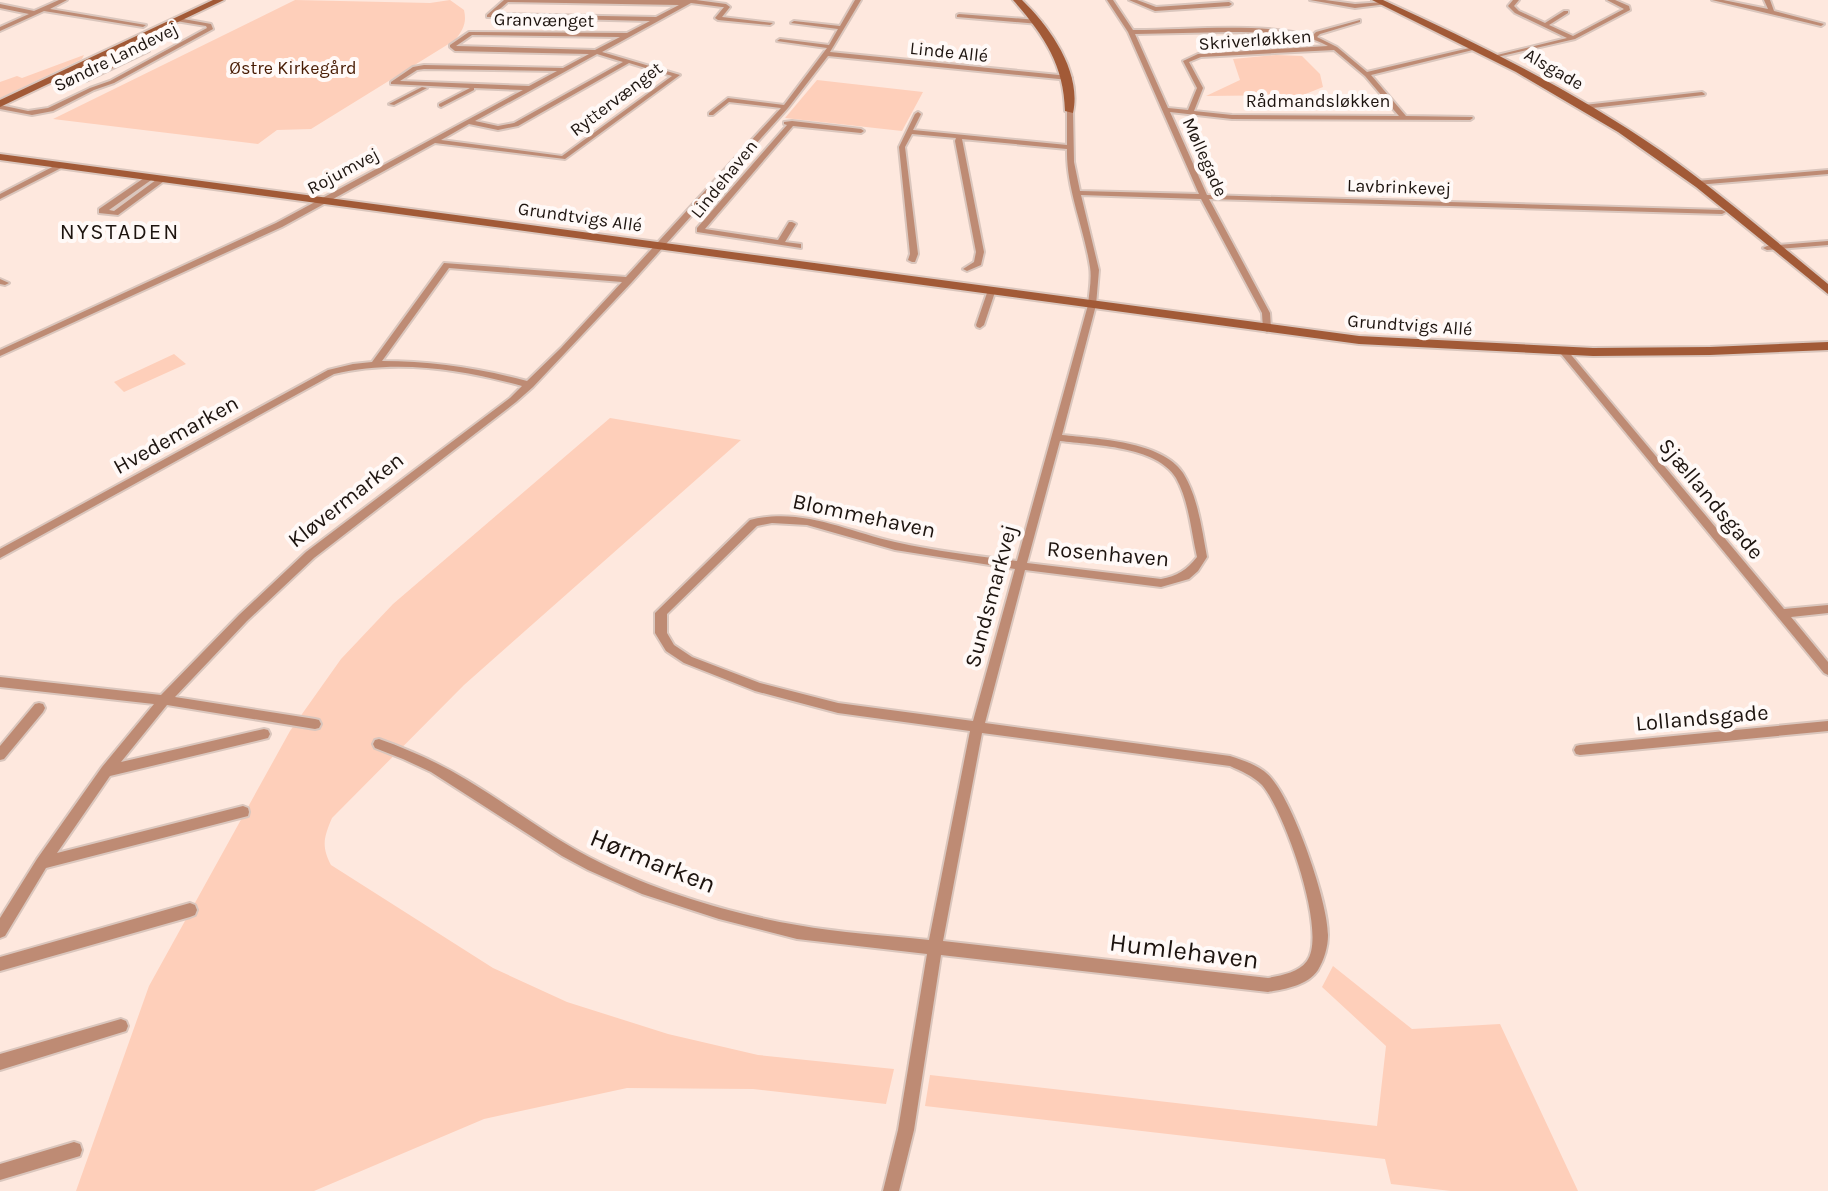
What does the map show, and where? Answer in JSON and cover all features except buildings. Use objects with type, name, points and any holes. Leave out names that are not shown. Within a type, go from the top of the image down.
[{"type":"street","points":[[0,29],[64,0]]},
{"type":"street","name":"Søndre Landevej","points":[[0,105],[220,0]]},
{"type":"street","points":[[657,19],[489,16],[507,0],[689,1],[724,5],[727,7],[718,18],[770,23]]},
{"type":"street","name":"Kløvermarken","points":[[0,931],[7,908],[106,771],[164,700],[243,618],[310,555],[530,385],[786,107],[829,50],[858,0]]},
{"type":"street","name":"Sundsmarkvej","points":[[891,1191],[906,1130],[935,947],[977,728],[1092,305],[1093,252],[1076,193],[1068,147],[1069,78],[1039,22],[1017,0]]},
{"type":"street","name":"Møllegade","points":[[1110,0],[1131,32],[1204,197],[1266,313],[1267,329]]},
{"type":"street","points":[[1132,0],[1155,9],[1229,4],[1219,0]]},
{"type":"street","points":[[1175,0],[1190,7]]},
{"type":"street","name":"Alsgade","points":[[1313,0],[1355,6],[1380,2],[1478,48],[1584,107],[1696,183],[1828,299]]},
{"type":"street","points":[[1516,0],[1511,6],[1513,9],[1573,38]]},
{"type":"street","points":[[1495,57],[1573,38],[1627,10],[1610,0]]},
{"type":"street","points":[[1715,0],[1821,24]]},
{"type":"street","points":[[1767,0],[1772,12]]},
{"type":"street","name":"Rojumvej","points":[[0,353],[229,250],[436,141],[689,1]]},
{"type":"street","points":[[0,6],[34,13]]},
{"type":"street","points":[[42,9],[143,25]]},
{"type":"street","points":[[1545,25],[1566,12]]},
{"type":"street","points":[[959,16],[1039,22]]},
{"type":"street","name":"Søndre Landevej","points":[[0,105],[30,113],[43,112],[95,86],[112,82],[210,29],[209,25],[178,20]]},
{"type":"street","points":[[1314,37],[1358,21]]},
{"type":"street","points":[[794,23],[842,28]]},
{"type":"street","points":[[1131,32],[1277,32],[1314,37],[1335,48],[1367,74],[1404,117]]},
{"type":"street","name":"Granvænget","points":[[461,39],[471,33],[628,35]]},
{"type":"street","name":"Ryttervænget","points":[[436,141],[563,158],[677,75],[596,52],[455,49],[452,46],[461,39]]},
{"type":"street","name":"Linde Allé","points":[[780,41],[829,50],[1069,78]]},
{"type":"street","name":"Søndre Landevej","points":[[62,75],[84,80],[146,51],[121,47]]},
{"type":"street","name":"Skriverløkken","points":[[1191,111],[1200,88],[1186,61],[1200,55],[1335,48]]},
{"type":"street","points":[[1367,74],[1392,71],[1478,48]]},
{"type":"street","name":"Ryttervænget","points":[[469,122],[498,128],[516,125],[629,61]]},
{"type":"street","points":[[530,88],[393,83],[424,67],[564,69]]},
{"type":"street","points":[[392,104],[429,86]]},
{"type":"street","points":[[441,105],[477,87]]},
{"type":"street","points":[[1584,107],[1702,94]]},
{"type":"street","points":[[711,114],[728,100],[786,107]]},
{"type":"street","name":"Rådmandsløkken","points":[[1167,110],[1232,117],[1470,118]]},
{"type":"street","points":[[912,260],[914,254],[902,147],[918,114]]},
{"type":"street","name":"Lindehaven","points":[[773,121],[861,131]]},
{"type":"street","name":"Lindehaven","points":[[792,123],[700,230],[798,246]]},
{"type":"street","points":[[909,132],[1068,147]]},
{"type":"street","points":[[960,136],[958,141],[980,252],[978,263],[967,269]]},
{"type":"street","name":"Grundtvigs Allé","points":[[0,157],[1359,340],[1564,352],[1697,354],[1828,346]]},
{"type":"street","points":[[0,197],[63,165]]},
{"type":"street","points":[[1696,183],[1828,172]]},
{"type":"street","points":[[157,178],[115,213],[102,211],[157,178]]},
{"type":"street","name":"Alsgade","points":[[1696,183],[1722,212],[1772,248]]},
{"type":"street","name":"Lavbrinkevej","points":[[1076,193],[1722,212]]},
{"type":"street","points":[[780,243],[792,224]]},
{"type":"street","points":[[1772,248],[1828,243]]},
{"type":"street","points":[[376,363],[447,265],[629,280]]},
{"type":"street","points":[[980,325],[991,292]]},
{"type":"street","name":"Sjællandsgade","points":[[1564,352],[1828,670]]},
{"type":"street","name":"Hvedemarken","points":[[0,554],[331,372],[355,364],[376,363],[495,374],[530,385]]},
{"type":"street","name":"Rosenhaven","points":[[1020,566],[1161,583],[1181,580],[1194,571],[1202,557],[1179,474],[1167,461],[1147,452],[1055,437]]},
{"type":"street","name":"Blommehaven","points":[[977,728],[838,708],[759,688],[688,660],[670,648],[661,633],[661,613],[754,523],[774,517],[795,518],[894,545],[1020,566]]},
{"type":"street","points":[[1781,614],[1828,609]]},
{"type":"street","points":[[0,682],[164,700],[315,724]]},
{"type":"street","points":[[0,755],[39,708]]},
{"type":"street","name":"Lollandsgade","points":[[1580,750],[1828,726]]},
{"type":"street","name":"Humlehaven","points":[[935,947],[1268,985],[1292,980],[1311,968],[1320,949],[1320,924],[1287,813],[1269,783],[1251,769],[1230,761],[977,728]]},
{"type":"street","points":[[106,771],[264,734]]},
{"type":"street","name":"Hørmarken","points":[[379,744],[433,769],[592,866],[656,893],[724,915],[797,932],[935,947]]},
{"type":"street","points":[[42,863],[243,812]]},
{"type":"street","points":[[0,964],[190,910]]},
{"type":"street","points":[[0,1062],[121,1026]]},
{"type":"street","points":[[0,1172],[74,1150]]},
{"type":"green space","name":"Østre Kirkegård","points":[[295,0],[430,3],[450,0],[464,10],[465,23],[455,40],[311,129],[277,130],[258,144],[53,119]]},
{"type":"green space","points":[[84,55],[82,59],[0,98],[0,82],[17,76],[22,78]]},
{"type":"green space","points":[[1302,56],[1320,74],[1323,87],[1303,95],[1206,96],[1240,80],[1233,59]]},
{"type":"green space","points":[[817,80],[923,92],[902,131],[785,118]]},
{"type":"green space","points":[[174,354],[186,364],[124,392],[114,382]]},
{"type":"green space","points":[[610,418],[741,440],[464,685],[332,818],[325,842],[328,858],[331,865],[493,968],[567,1002],[668,1034],[758,1055],[894,1069],[886,1104],[753,1089],[627,1088],[484,1119],[314,1191],[76,1191],[149,986],[290,731],[341,659],[393,604]]},
{"type":"green space","points":[[1333,966],[1412,1029],[1500,1024],[1578,1191],[1451,1191],[1391,1184],[1385,1159],[925,1106],[930,1075],[1377,1126],[1386,1046],[1322,987]]},
{"type":"district","name":"NYSTADEN","points":[[120,232]]}]
